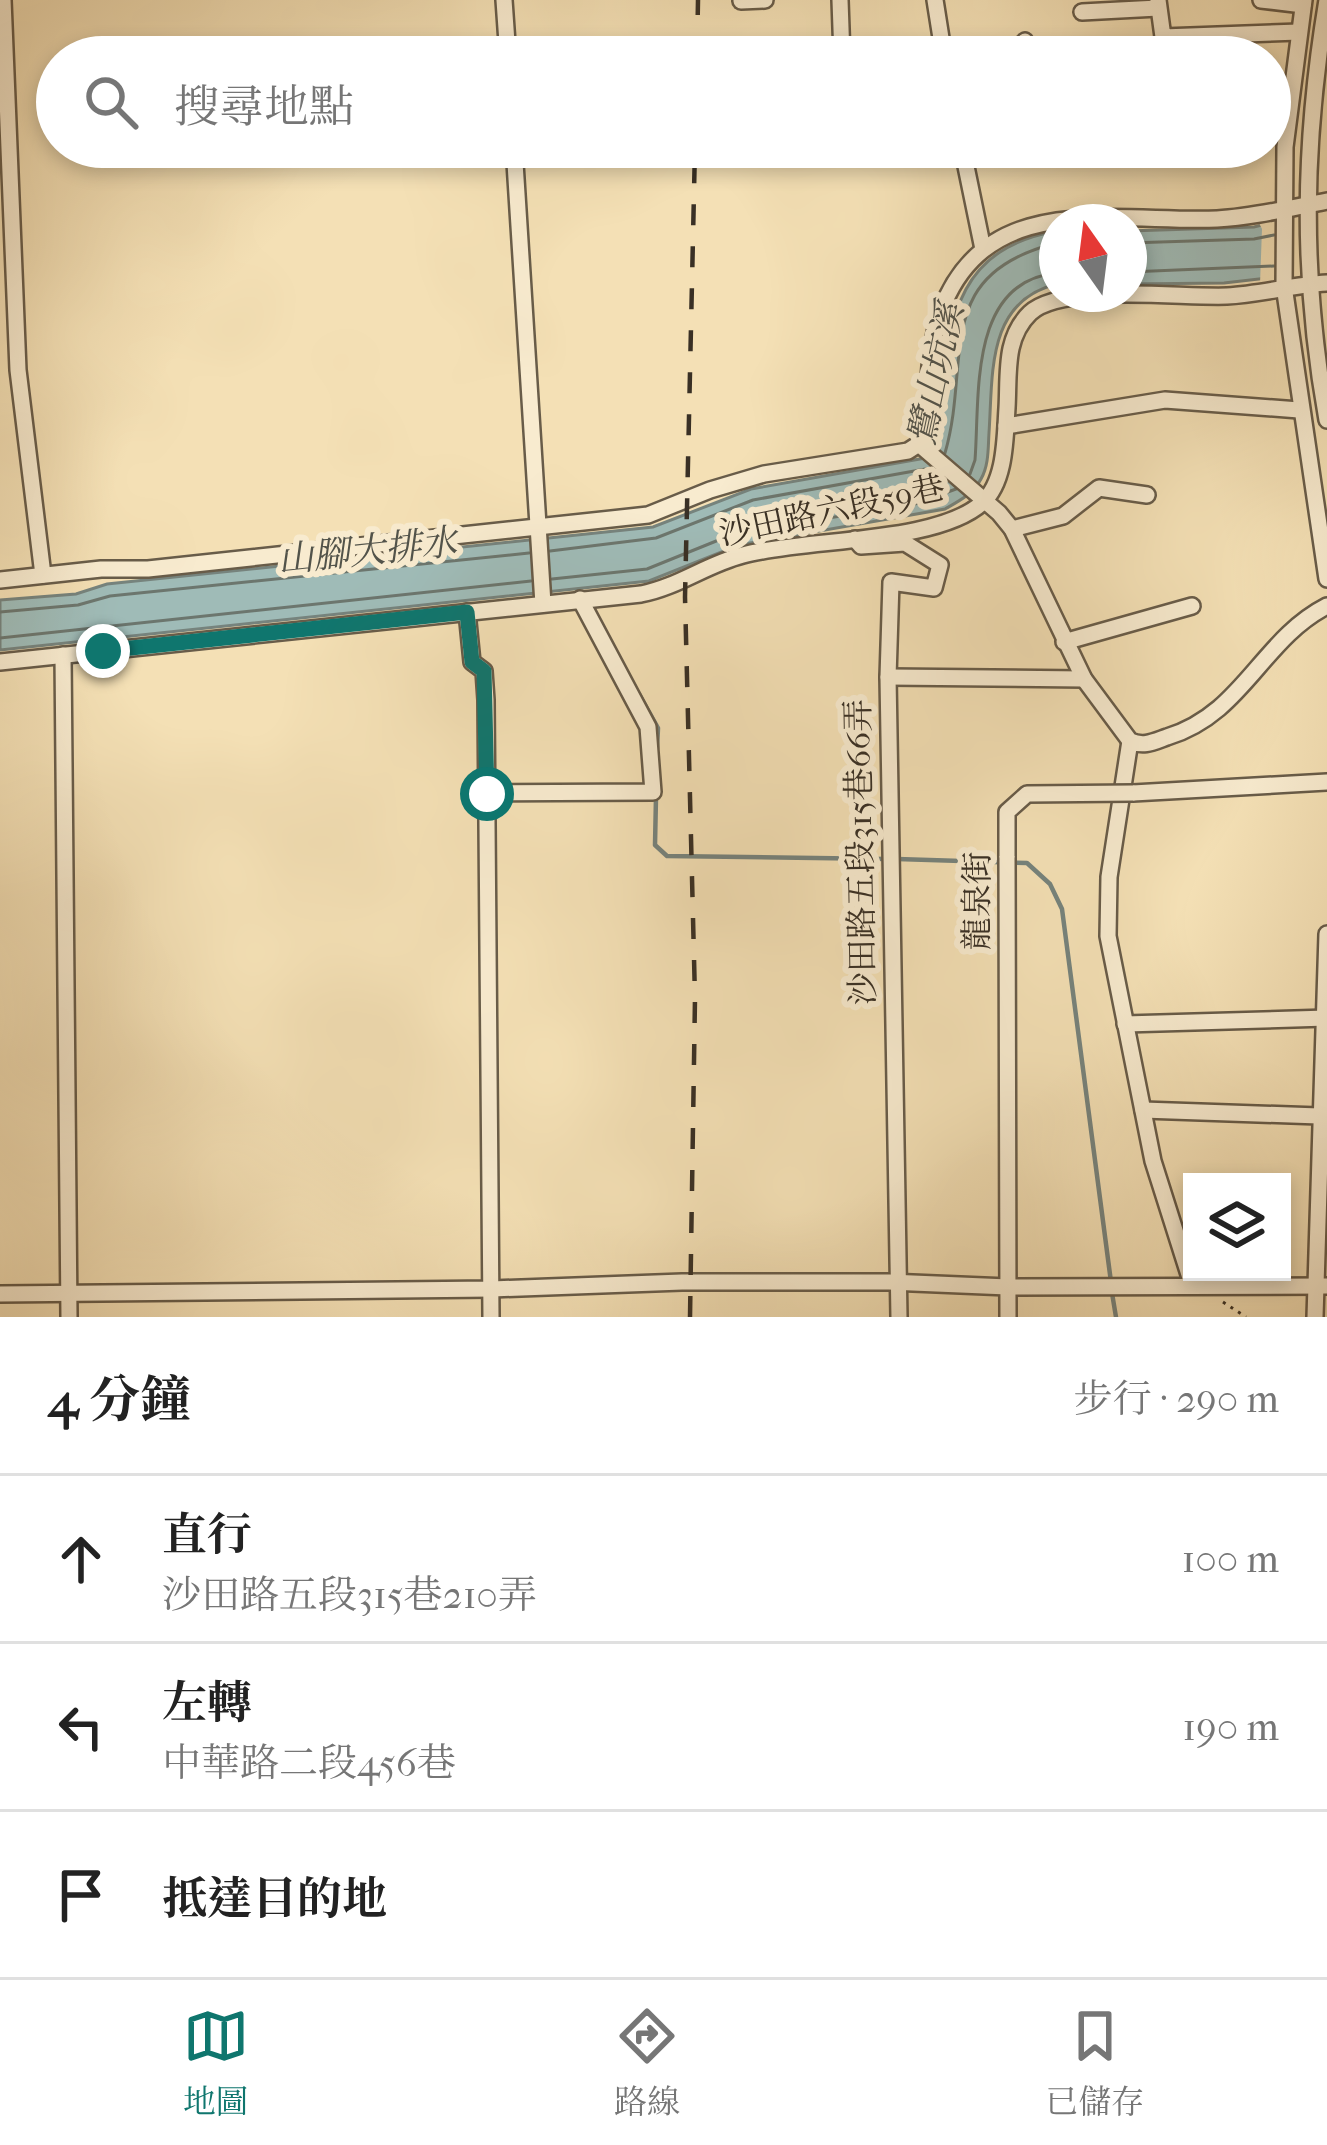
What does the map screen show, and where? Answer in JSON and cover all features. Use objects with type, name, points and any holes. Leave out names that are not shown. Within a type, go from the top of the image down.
[{"type":"street","points":[[3,0],[18,370],[43,574]]},
{"type":"street","points":[[504,0],[507,36]]},
{"type":"street","points":[[741,1],[765,0]]},
{"type":"street","points":[[840,0],[841,36]]},
{"type":"street","points":[[935,0],[941,36]]},
{"type":"street","points":[[1261,0],[1303,3],[1291,98]]},
{"type":"street","points":[[1327,0],[1306,171],[1309,284],[1327,420]]},
{"type":"street","points":[[1082,12],[1158,4],[1163,36]]},
{"type":"street","points":[[1208,36],[1299,32]]},
{"type":"street","points":[[515,168],[543,604]]},
{"type":"street","points":[[966,168],[983,249]]},
{"type":"street","points":[[1285,168],[1284,286],[1327,579]]},
{"type":"street","points":[[0,580],[148,569],[648,515],[710,490],[801,466],[908,451],[925,440],[934,336],[941,311],[954,285],[983,249],[1017,230],[1053,220],[1220,219],[1307,210],[1327,202]]},
{"type":"street","name":"沙田路六段59巷","points":[[0,662],[653,592],[748,554],[934,526],[984,501],[992,492],[1006,426],[1011,343],[1028,316],[1044,303],[1076,296],[1226,296],[1327,284]]},
{"type":"street","points":[[1006,426],[1165,400],[1299,410]]},
{"type":"street","points":[[920,445],[1012,529],[1084,679],[1130,741],[1141,746],[1196,728],[1231,700],[1284,637],[1327,606]]},
{"type":"street","points":[[1012,529],[1063,516],[1099,488],[1147,495]]},
{"type":"street","name":"沙田路五段315巷66弄","points":[[854,537],[861,546],[904,542],[940,565],[934,588],[892,582],[888,677],[898,1317]]},
{"type":"street","points":[[487,794],[653,792],[648,727],[580,599]]},
{"type":"street","points":[[1064,642],[1192,606]]},
{"type":"street","points":[[467,612],[472,662],[484,671],[491,1317]]},
{"type":"street","points":[[63,655],[69,1317]]},
{"type":"street","points":[[888,677],[1084,679]]},
{"type":"street","points":[[1130,741],[1108,878],[1108,936],[1154,1161],[1192,1284]]},
{"type":"street","name":"龍泉街","points":[[1008,1317],[1007,812],[1027,794],[1327,782]]},
{"type":"street","points":[[1316,1317],[1327,934]]},
{"type":"street","points":[[1125,1024],[1325,1018]]},
{"type":"street","points":[[1143,1110],[1319,1116]]},
{"type":"street","points":[[0,1294],[492,1289],[682,1282],[1315,1286]]},
{"type":"water","points":[[1327,209],[1327,271],[1224,283],[1147,284],[1147,230],[1254,227]]},
{"type":"water","points":[[1039,236],[1039,291],[1017,306],[998,343],[984,474],[970,493],[945,509],[739,545],[649,581],[0,650],[0,600],[76,594],[107,584],[653,527],[751,489],[925,458],[936,437],[949,338],[966,289],[999,252]]},
{"type":"pier","points":[[1327,203],[1327,277],[1260,284],[1262,229],[1258,221]]},
{"type":"waterway","points":[[639,694],[658,728],[657,749]]},
{"type":"waterway","points":[[656,797],[655,845],[667,856],[886,859]]},
{"type":"waterway","points":[[897,859],[1027,863],[1050,884],[1062,909],[1111,1282]]},
{"type":"waterway","points":[[1112,1293],[1116,1317]]},
{"type":"railway","points":[[697,36],[698,0]]},
{"type":"railway","points":[[690,1317],[695,998],[685,597],[695,168]]},
{"type":"route","points":[[103,651],[467,612],[472,662],[484,671],[487,794]]},
{"type":"water label","name":"鷺山坑溪","points":[[936,374]]},
{"type":"water label","name":"山腳大排水","points":[[367,551]]}]
